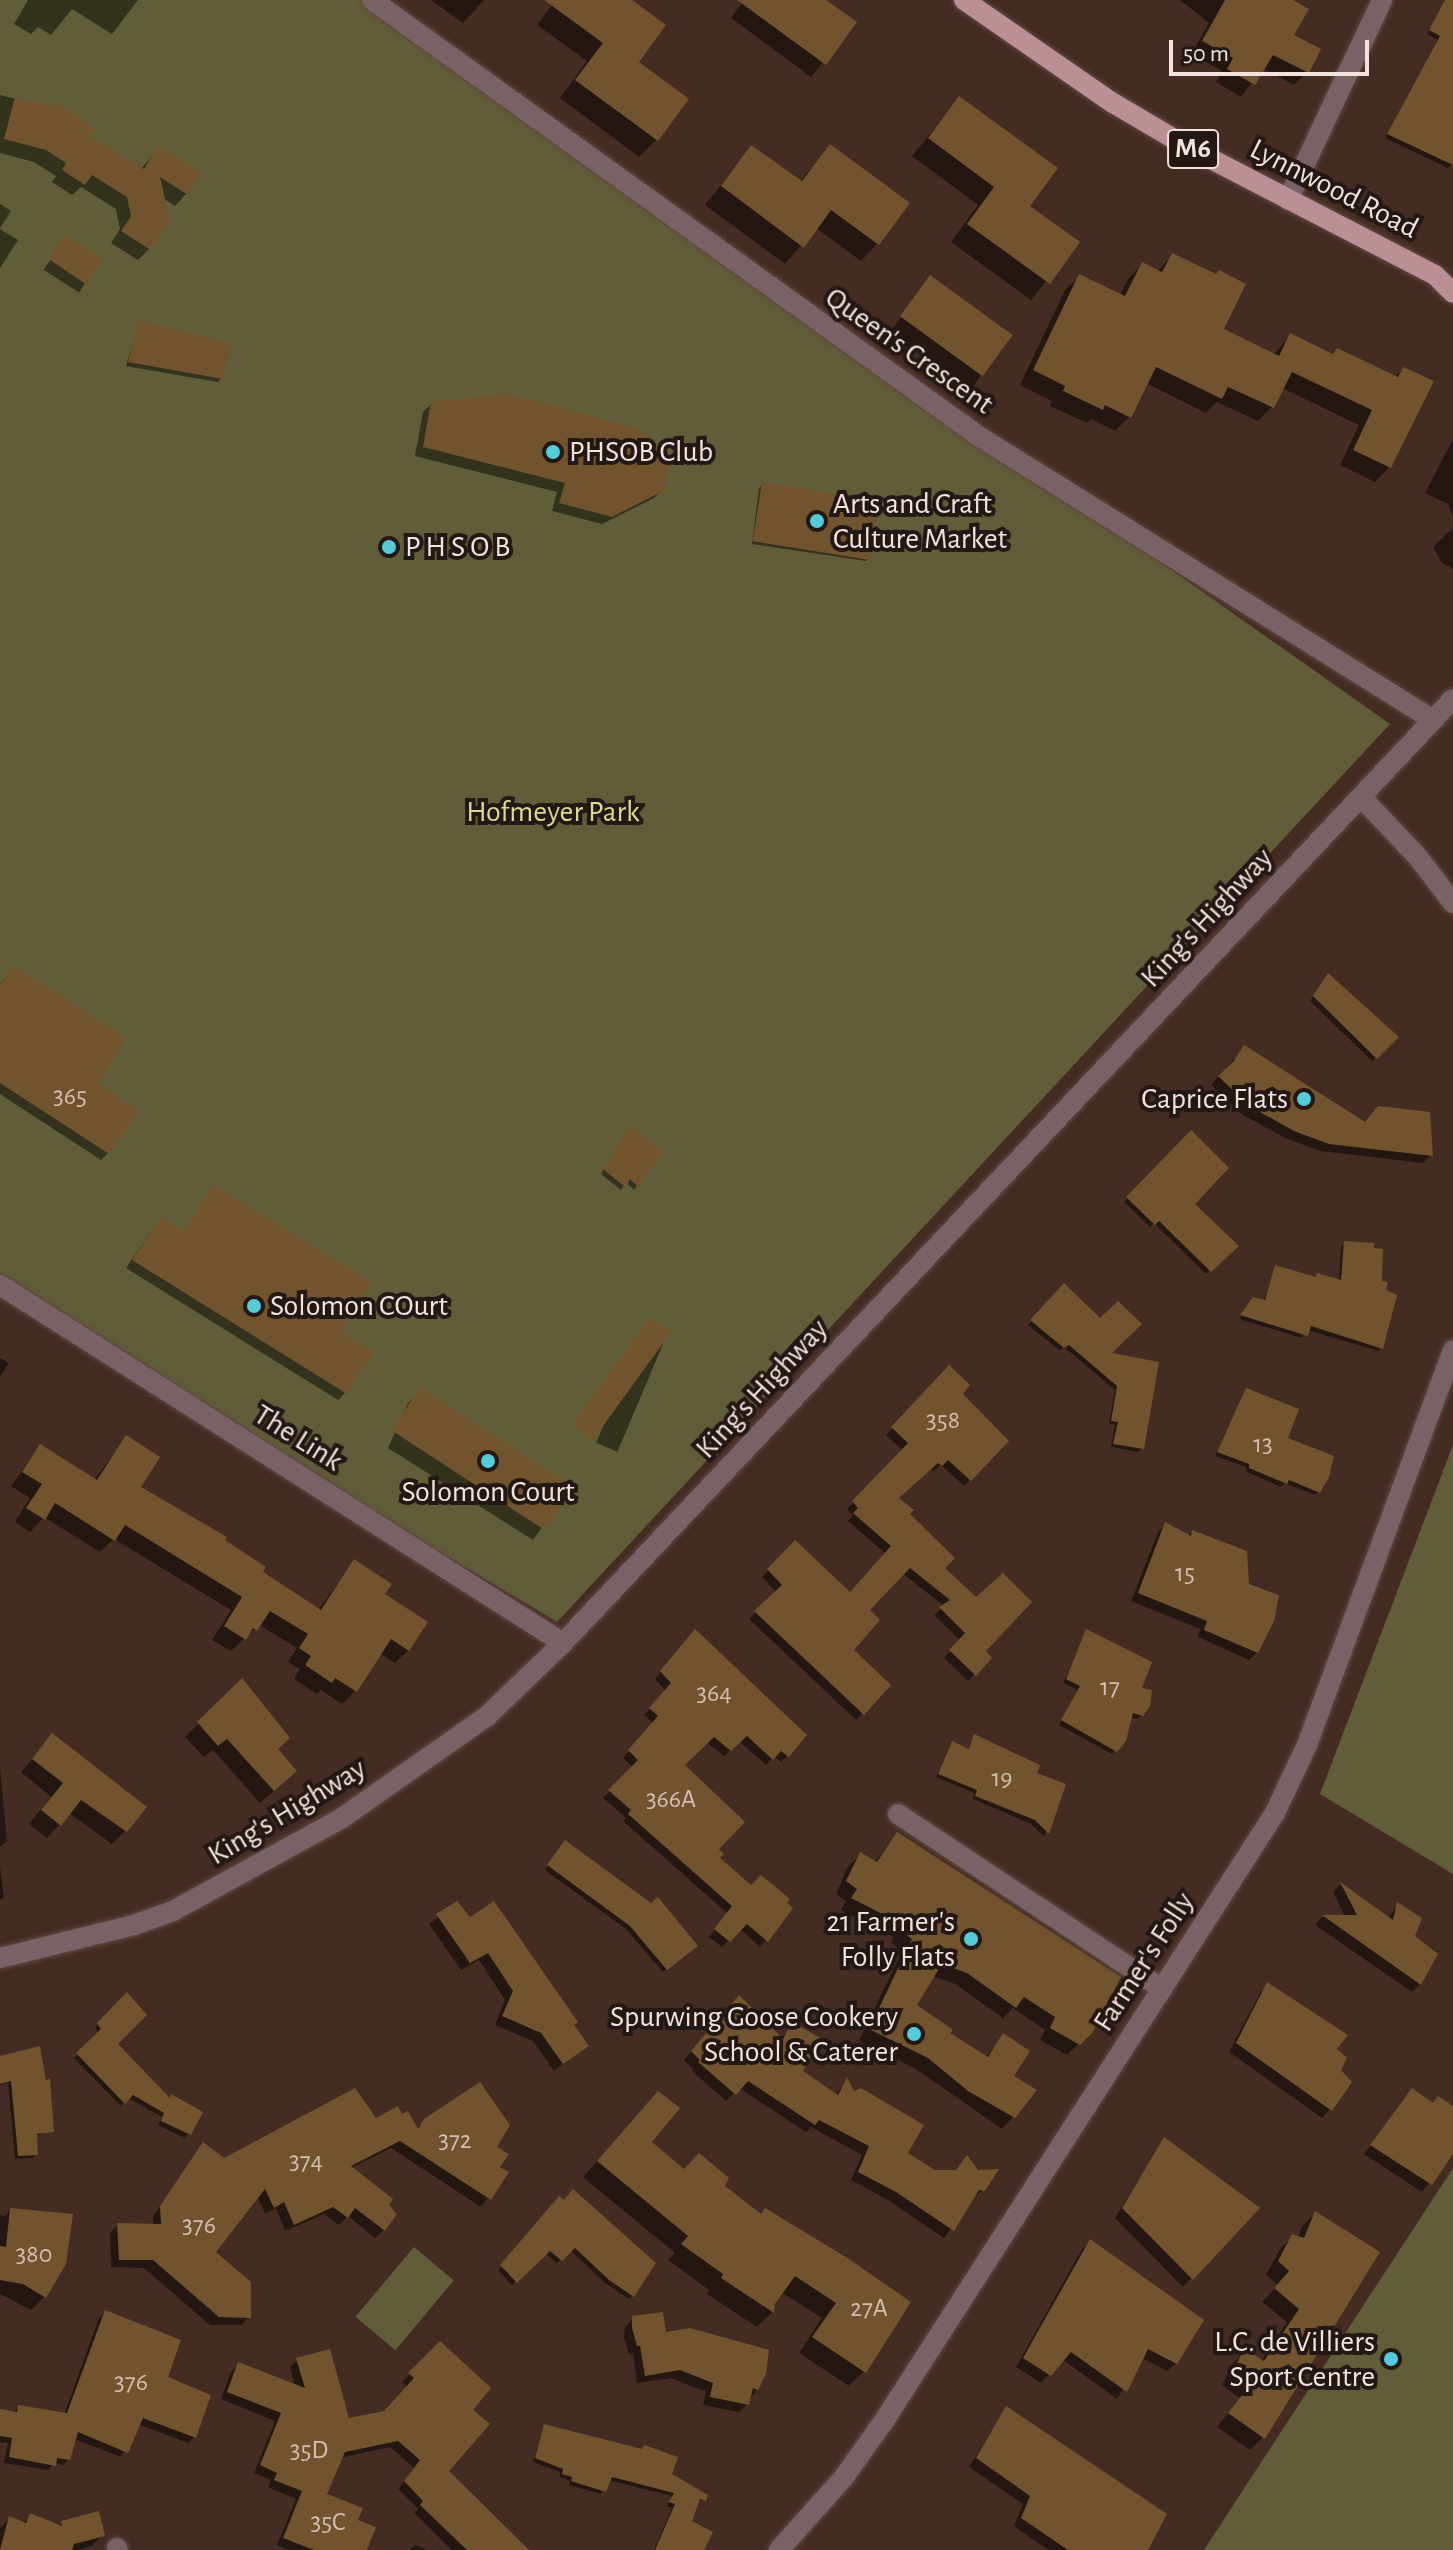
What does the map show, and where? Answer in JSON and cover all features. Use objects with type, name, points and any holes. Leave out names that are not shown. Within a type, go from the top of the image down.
[{"type":"main road","name":"Lynnwood Road","points":[[964,0],[1113,103],[1288,200],[1444,277],[1453,293]]},
{"type":"street","name":"Queen's Crescent","points":[[372,0],[980,437],[1433,720]]},
{"type":"street","points":[[1288,200],[1382,0]]},
{"type":"street","name":"King's Highway","points":[[0,1958],[134,1925],[173,1911],[289,1850],[342,1818],[487,1716],[563,1643],[1453,699]]},
{"type":"street","points":[[1361,797],[1453,903]]},
{"type":"street","name":"The Link","points":[[0,1285],[563,1643]]},
{"type":"street","name":"Farmer's Folly","points":[[779,2550],[844,2477],[884,2421],[1252,1851],[1297,1772],[1453,1350]]},
{"type":"street","points":[[898,1814],[1162,1989]]},
{"type":"green space","name":"Hofmeyer Park","points":[[0,0],[364,0],[1390,724],[557,1622],[0,1290]]},
{"type":"green space","points":[[1453,1445],[1453,1874],[1320,1794]]},
{"type":"green space","name":"L.C. de Villiers Sport Centre","points":[[1453,2168],[1453,2550],[1204,2550]]},
{"type":"green space","points":[[414,2247],[454,2280],[395,2350],[356,2317]]},
{"type":"building","points":[[544,0],[632,0],[666,25],[639,62],[689,99],[658,141],[575,80],[603,43]]},
{"type":"building","points":[[737,0],[826,0],[857,22],[826,65]]},
{"type":"building","points":[[1225,0],[1293,0],[1309,9],[1294,35],[1321,49],[1309,73],[1273,55],[1255,85],[1227,69],[1233,58],[1202,41]]},
{"type":"building","points":[[1445,0],[1453,0],[1453,165],[1387,134],[1440,36],[1429,30]]},
{"type":"building","points":[[959,96],[1058,168],[1030,206],[1080,242],[1050,284],[967,224],[994,187],[928,138]]},
{"type":"building","points":[[15,97],[52,106],[55,101],[95,128],[90,136],[144,169],[159,145],[202,173],[188,195],[160,177],[170,221],[151,250],[121,231],[131,216],[127,197],[92,175],[85,185],[62,170],[66,163],[46,150],[4,139]]},
{"type":"building","points":[[830,144],[910,203],[879,245],[831,210],[804,248],[721,186],[751,145],[802,181]]},
{"type":"building","points":[[65,234],[103,260],[86,285],[48,259]]},
{"type":"building","points":[[1172,253],[1216,274],[1219,270],[1246,284],[1224,329],[1279,356],[1290,333],[1333,354],[1337,348],[1398,377],[1403,367],[1434,381],[1391,468],[1353,450],[1372,410],[1292,372],[1274,408],[1228,387],[1222,399],[1156,367],[1131,418],[1105,405],[1103,410],[1063,391],[1065,386],[1033,370],[1079,274],[1125,296],[1142,262],[1162,272]]},
{"type":"building","points":[[930,275],[1013,335],[983,376],[900,316]]},
{"type":"building","points":[[138,320],[232,343],[223,379],[128,362]]},
{"type":"building","name":"PHSOB Club","points":[[509,394],[637,428],[672,456],[665,490],[612,517],[559,503],[565,483],[423,447],[431,401]]},
{"type":"building","name":"Arts and Craft Culture Market","points":[[762,482],[880,501],[870,560],[753,541]]},
{"type":"building","points":[[13,965],[127,1038],[99,1083],[139,1112],[109,1154],[0,1083],[0,985]]},
{"type":"building","points":[[1328,973],[1399,1037],[1377,1059],[1313,996]]},
{"type":"building","name":"Caprice Flats","points":[[1244,1045],[1365,1122],[1378,1106],[1430,1112],[1433,1156],[1329,1144],[1294,1131],[1251,1107],[1218,1076],[1233,1062]]},
{"type":"building","points":[[630,1125],[664,1151],[639,1188],[630,1179],[626,1188],[603,1169]]},
{"type":"building","points":[[1191,1130],[1229,1168],[1195,1204],[1239,1246],[1211,1272],[1159,1221],[1155,1225],[1126,1197]]},
{"type":"building","points":[[213,1184],[372,1282],[341,1332],[374,1352],[347,1394],[132,1260],[161,1217],[184,1231]]},
{"type":"building","points":[[1344,1241],[1374,1243],[1374,1248],[1383,1249],[1382,1281],[1388,1282],[1386,1290],[1397,1295],[1383,1349],[1311,1326],[1308,1336],[1240,1315],[1253,1297],[1265,1300],[1275,1265],[1316,1277],[1317,1273],[1341,1280]]},
{"type":"building","points":[[1064,1283],[1100,1318],[1118,1301],[1142,1324],[1112,1353],[1159,1362],[1144,1449],[1113,1444],[1118,1422],[1111,1421],[1117,1386],[1069,1345],[1064,1348],[1030,1320]]},
{"type":"building","points":[[650,1317],[671,1332],[593,1440],[572,1425]]},
{"type":"building","points":[[949,1365],[970,1385],[963,1394],[1009,1441],[971,1481],[948,1460],[942,1466],[938,1463],[899,1498],[914,1510],[910,1514],[955,1558],[945,1568],[976,1597],[1003,1573],[1032,1602],[986,1651],[992,1658],[976,1676],[949,1650],[965,1633],[939,1607],[950,1600],[910,1568],[870,1610],[880,1620],[854,1650],[891,1685],[864,1715],[754,1611],[782,1585],[767,1569],[795,1540],[850,1592],[891,1546],[853,1513],[858,1508],[852,1501],[908,1443],[891,1427]]},
{"type":"building","name":"Solomon Court","points":[[420,1387],[574,1487],[546,1531],[392,1431]]},
{"type":"building","points":[[1246,1388],[1299,1409],[1288,1438],[1334,1456],[1329,1477],[1320,1493],[1289,1480],[1287,1484],[1217,1452]]},
{"type":"building","points":[[126,1435],[160,1457],[141,1487],[227,1537],[225,1540],[266,1567],[263,1572],[321,1610],[354,1559],[392,1584],[385,1594],[428,1622],[409,1651],[391,1639],[357,1692],[335,1678],[332,1683],[305,1665],[311,1656],[299,1648],[308,1634],[270,1611],[257,1631],[253,1628],[246,1640],[224,1626],[242,1597],[125,1525],[115,1541],[55,1503],[45,1520],[26,1508],[42,1484],[22,1472],[40,1444],[97,1480]]},
{"type":"building","points":[[1165,1522],[1191,1536],[1192,1530],[1247,1551],[1249,1584],[1279,1595],[1274,1621],[1258,1653],[1204,1630],[1207,1621],[1138,1593]]},
{"type":"building","points":[[695,1629],[807,1735],[789,1757],[781,1751],[773,1760],[747,1736],[731,1751],[714,1737],[685,1765],[745,1822],[719,1849],[724,1854],[720,1858],[751,1885],[761,1875],[790,1899],[787,1903],[793,1908],[768,1942],[747,1924],[730,1942],[714,1929],[732,1906],[628,1814],[631,1810],[608,1790],[638,1760],[628,1750],[658,1716],[649,1708],[671,1683],[660,1671]]},
{"type":"building","points":[[1086,1629],[1152,1662],[1142,1688],[1152,1690],[1150,1706],[1143,1716],[1133,1713],[1126,1741],[1117,1752],[1061,1720],[1080,1686],[1066,1679]]},
{"type":"building","points":[[242,1678],[290,1738],[278,1749],[297,1771],[274,1791],[227,1739],[218,1746],[197,1722]]},
{"type":"building","points":[[52,1733],[147,1807],[127,1832],[81,1800],[61,1826],[41,1810],[63,1783],[32,1759]]},
{"type":"building","points":[[974,1734],[1040,1765],[1037,1773],[1066,1784],[1049,1834],[1035,1820],[975,1796],[977,1790],[938,1774],[952,1741],[969,1749]]},
{"type":"building","points":[[897,1832],[1121,1977],[1093,2032],[1080,2045],[1050,2028],[1055,2017],[1024,1997],[1016,2008],[967,1973],[942,1964],[917,2005],[953,2030],[950,2033],[988,2057],[1003,2033],[1030,2051],[1014,2076],[1037,2090],[1015,2118],[968,2091],[928,2058],[869,2029],[912,1939],[901,1931],[904,1925],[851,1898],[857,1889],[846,1881],[860,1852],[877,1862]]},
{"type":"building","points":[[565,1840],[651,1903],[658,1897],[698,1946],[667,1970],[630,1926],[547,1865]]},
{"type":"building","points":[[1340,1882],[1393,1920],[1397,1902],[1422,1918],[1415,1936],[1438,1954],[1421,1985],[1322,1915],[1357,1915]]},
{"type":"building","points":[[457,1901],[470,1917],[494,1901],[578,2022],[574,2025],[589,2046],[563,2064],[541,2033],[502,2016],[513,1991],[488,1953],[470,1963],[436,1914]]},
{"type":"building","points":[[1267,1982],[1348,2035],[1337,2049],[1347,2058],[1341,2070],[1352,2082],[1332,2111],[1236,2043]]},
{"type":"building","points":[[127,1992],[147,2015],[118,2044],[170,2098],[171,2094],[203,2112],[191,2135],[161,2121],[164,2113],[133,2095],[125,2104],[76,2053],[101,2029],[97,2023]]},
{"type":"building","points":[[739,1995],[783,2039],[792,2022],[822,2039],[803,2071],[838,2095],[847,2077],[854,2091],[861,2088],[924,2125],[908,2153],[935,2170],[956,2170],[967,2155],[978,2170],[999,2169],[985,2191],[979,2190],[954,2231],[896,2192],[858,2172],[869,2146],[819,2120],[815,2125],[748,2081],[736,2095],[698,2062],[700,2060],[691,2051]]},
{"type":"building","points":[[40,2046],[46,2081],[50,2078],[54,2132],[37,2134],[38,2155],[18,2156],[11,2081],[0,2084],[0,2056]]},
{"type":"building","points":[[480,2082],[510,2125],[497,2147],[509,2154],[500,2167],[509,2172],[491,2200],[400,2141],[351,2166],[393,2199],[389,2205],[397,2214],[385,2231],[355,2208],[348,2218],[333,2207],[294,2225],[284,2202],[274,2208],[265,2189],[216,2252],[251,2282],[251,2318],[219,2317],[153,2260],[119,2260],[117,2223],[161,2224],[160,2206],[203,2142],[224,2158],[355,2088],[376,2118],[398,2106],[402,2114],[408,2111],[418,2129],[424,2119]]},
{"type":"building","points":[[1412,2088],[1433,2103],[1438,2096],[1453,2106],[1453,2154],[1432,2185],[1370,2145]]},
{"type":"building","points":[[658,2091],[680,2108],[652,2142],[684,2169],[699,2153],[729,2178],[725,2186],[761,2214],[765,2208],[849,2259],[911,2302],[866,2373],[812,2337],[836,2303],[795,2276],[775,2304],[774,2313],[721,2278],[723,2274],[681,2244],[688,2236],[597,2161]]},
{"type":"building","points":[[1164,2137],[1260,2208],[1193,2280],[1122,2208]]},
{"type":"building","points":[[573,2189],[656,2263],[634,2297],[609,2280],[575,2248],[562,2261],[550,2251],[517,2283],[500,2265],[559,2196],[564,2200]]},
{"type":"building","points":[[10,2208],[73,2214],[66,2264],[46,2298],[23,2284],[0,2280],[0,2246],[6,2247]]},
{"type":"building","points":[[1315,2211],[1380,2252],[1265,2439],[1228,2413],[1251,2384],[1233,2371],[1244,2349],[1264,2361],[1299,2309],[1274,2288],[1289,2271],[1278,2261],[1292,2234],[1304,2238]]},
{"type":"building","points":[[1090,2239],[1204,2320],[1177,2364],[1148,2349],[1127,2392],[1071,2352],[1051,2376],[1023,2358]]},
{"type":"building","points":[[105,2310],[181,2340],[168,2377],[211,2395],[196,2438],[143,2418],[128,2453],[78,2432],[70,2460],[57,2458],[56,2466],[9,2457],[12,2438],[0,2436],[0,2409],[17,2412],[18,2405],[67,2413]]},
{"type":"building","points":[[663,2312],[666,2332],[690,2328],[769,2350],[766,2374],[758,2390],[753,2388],[749,2405],[710,2397],[713,2383],[680,2370],[645,2376],[640,2346],[637,2346],[632,2328],[632,2316]]},
{"type":"building","points":[[440,2341],[491,2388],[473,2410],[490,2424],[449,2471],[529,2550],[467,2550],[420,2505],[423,2501],[404,2481],[420,2460],[398,2441],[345,2452],[327,2494],[363,2508],[358,2520],[376,2527],[367,2550],[314,2550],[283,2538],[302,2491],[274,2480],[277,2473],[260,2465],[281,2413],[227,2392],[238,2362],[305,2388],[296,2358],[330,2349],[349,2418],[384,2411],[414,2378],[408,2373]]},
{"type":"building","points":[[1006,2406],[1167,2514],[1148,2550],[1068,2550],[1021,2518],[1030,2496],[976,2458]]},
{"type":"building","points":[[544,2424],[642,2449],[644,2445],[678,2457],[672,2474],[708,2495],[706,2501],[700,2499],[692,2521],[713,2532],[704,2550],[655,2550],[675,2504],[669,2502],[674,2493],[612,2477],[606,2492],[571,2481],[572,2477],[562,2474],[563,2469],[535,2458]]},
{"type":"building","points":[[99,2511],[105,2536],[74,2544],[72,2550],[0,2550],[9,2516],[26,2523],[30,2513],[62,2526],[61,2521]]},
{"type":"place","name":"PHSOB Club","points":[[553,452]]},
{"type":"place","name":"Arts and Craft Culture Market","points":[[817,521]]},
{"type":"place","name":"P H S O B","points":[[389,547]]},
{"type":"place","name":"Caprice Flats","points":[[1304,1099]]},
{"type":"place","name":"Solomon COurt","points":[[254,1306]]},
{"type":"place","name":"Solomon Court","points":[[488,1461]]},
{"type":"place","name":"21 Farmer's Folly Flats","points":[[971,1939]]},
{"type":"place","name":"Spurwing Goose Cookery School & Caterer","points":[[914,2034]]},
{"type":"place","name":"L.C. de Villiers Sport Centre","points":[[1391,2359]]}]
